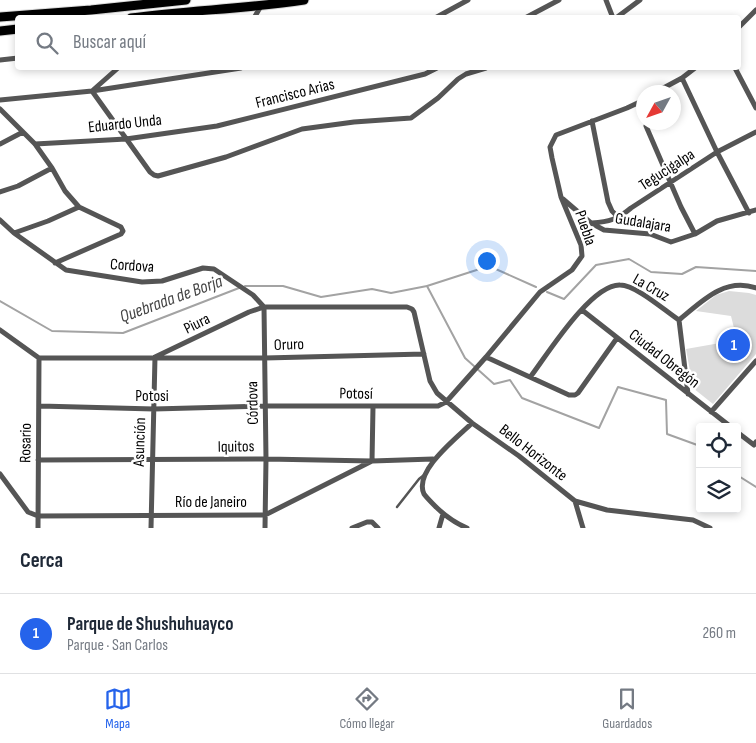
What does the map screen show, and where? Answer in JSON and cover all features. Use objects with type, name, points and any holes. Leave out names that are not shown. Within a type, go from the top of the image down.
[{"type":"main road","points":[[18,15],[129,3],[182,0]]},
{"type":"main road","points":[[169,15],[304,0]]},
{"type":"main road","points":[[0,17],[15,15]]},
{"type":"main road","points":[[0,31],[15,29]]},
{"type":"street","points":[[169,15],[182,0]]},
{"type":"street","points":[[440,15],[468,0]]},
{"type":"street","points":[[531,15],[559,0]]},
{"type":"street","points":[[606,0],[614,15]]},
{"type":"street","points":[[619,15],[640,0]]},
{"type":"street","points":[[256,15],[261,6]]},
{"type":"street","points":[[741,25],[756,10]]},
{"type":"street","points":[[0,60],[15,58]]},
{"type":"street","points":[[92,91],[116,70]]},
{"type":"street","points":[[0,100],[92,91],[218,70]]},
{"type":"street","name":"Francisco Arias","points":[[217,126],[425,74],[432,70]]},
{"type":"street","points":[[92,91],[154,175],[226,157],[302,129],[354,122],[410,118],[438,98],[458,79],[479,70]]},
{"type":"street","points":[[669,85],[692,70]]},
{"type":"street","points":[[736,70],[756,108]]},
{"type":"street","points":[[682,78],[717,152],[749,213]]},
{"type":"street","name":"Puebla","points":[[446,402],[540,292],[572,270],[582,256],[581,245],[561,197],[552,158],[551,143],[556,135],[636,103]]},
{"type":"street","points":[[0,109],[34,144],[52,168],[65,192],[79,206],[121,227],[123,231],[121,234],[55,263]]},
{"type":"street","points":[[592,121],[608,202],[612,211],[619,218]]},
{"type":"street","name":"Eduardo Unda","points":[[34,144],[126,139],[217,126]]},
{"type":"street","points":[[648,130],[695,234]]},
{"type":"street","points":[[0,144],[22,132]]},
{"type":"street","name":"Tegucigalpa","points":[[591,223],[619,218],[717,152],[756,132]]},
{"type":"street","points":[[0,192],[18,186],[52,168]]},
{"type":"street","name":"Gudalajara","points":[[561,197],[591,223],[604,230],[650,234],[671,242],[695,234],[717,221],[756,210]]},
{"type":"street","points":[[14,233],[48,221],[79,206]]},
{"type":"street","name":"Cordova","points":[[0,220],[14,233],[66,270],[142,282],[162,281],[203,268],[214,269],[254,295],[264,307]]},
{"type":"street","name":"La Cruz","points":[[531,376],[591,299],[600,292],[619,285],[636,291],[678,320],[716,290],[728,286],[756,288]]},
{"type":"street","name":"Piura","points":[[39,358],[155,357],[249,312],[264,307],[407,307],[412,309]]},
{"type":"street","name":"Córdova","points":[[264,307],[265,528]]},
{"type":"street","name":"Bello Horizonte","points":[[412,309],[430,381],[436,393],[472,423],[519,456],[575,501],[607,510],[693,520],[710,528]]},
{"type":"street","name":"Ciudad Obregón","points":[[582,310],[726,423]]},
{"type":"street","points":[[678,320],[688,394]]},
{"type":"street","points":[[0,330],[39,358]]},
{"type":"street","points":[[486,357],[569,395],[574,395],[578,393],[617,338]]},
{"type":"street","name":"Oruro","points":[[155,357],[265,358],[424,354]]},
{"type":"street","name":"Asunción","points":[[151,528],[155,357]]},
{"type":"street","name":"Rosario","points":[[38,528],[39,358]]},
{"type":"street","points":[[712,412],[756,361]]},
{"type":"street","name":"Potosí","points":[[264,406],[428,407],[438,406],[446,402]]},
{"type":"street","name":"Potosi","points":[[40,406],[154,409],[264,406]]},
{"type":"street","points":[[372,461],[373,406]]},
{"type":"street","points":[[467,528],[443,514],[424,493],[423,483],[433,459],[472,423]]},
{"type":"street","points":[[741,435],[754,445],[756,442]]},
{"type":"street","name":"Iquitos","points":[[38,460],[266,459],[372,461],[433,459]]},
{"type":"street","name":"Río de Janeiro","points":[[38,516],[150,514],[265,515],[372,461]]},
{"type":"street","points":[[0,474],[28,512],[38,516]]},
{"type":"street","points":[[575,501],[583,528]]},
{"type":"street","points":[[439,528],[443,514]]},
{"type":"street","points":[[352,528],[367,522],[372,522],[377,526]]},
{"type":"lane","points":[[396,507],[419,479],[426,474]]},
{"type":"shaded area","points":[[729,291],[756,295],[756,354],[713,404],[693,388],[686,349],[737,340],[731,316],[696,311],[716,295]]},
{"type":"waterway","points":[[547,292],[564,299],[596,265],[629,259],[651,272],[682,274],[696,267],[756,271]]},
{"type":"waterway","name":"Quebrada de Borja","points":[[245,286],[283,286],[321,297],[372,289],[391,293],[427,286],[489,266],[536,287]]},
{"type":"waterway","points":[[427,286],[465,358],[494,384],[510,380],[522,398],[599,428],[618,387],[666,400],[667,434],[696,445]]},
{"type":"waterway","name":"Quebrada de Borja","points":[[0,301],[52,331],[123,333],[239,288]]},
{"type":"waterway","points":[[741,478],[756,487]]},
{"type":"place","name":"Parque de Shushuhuayco","points":[[734,345]]}]
